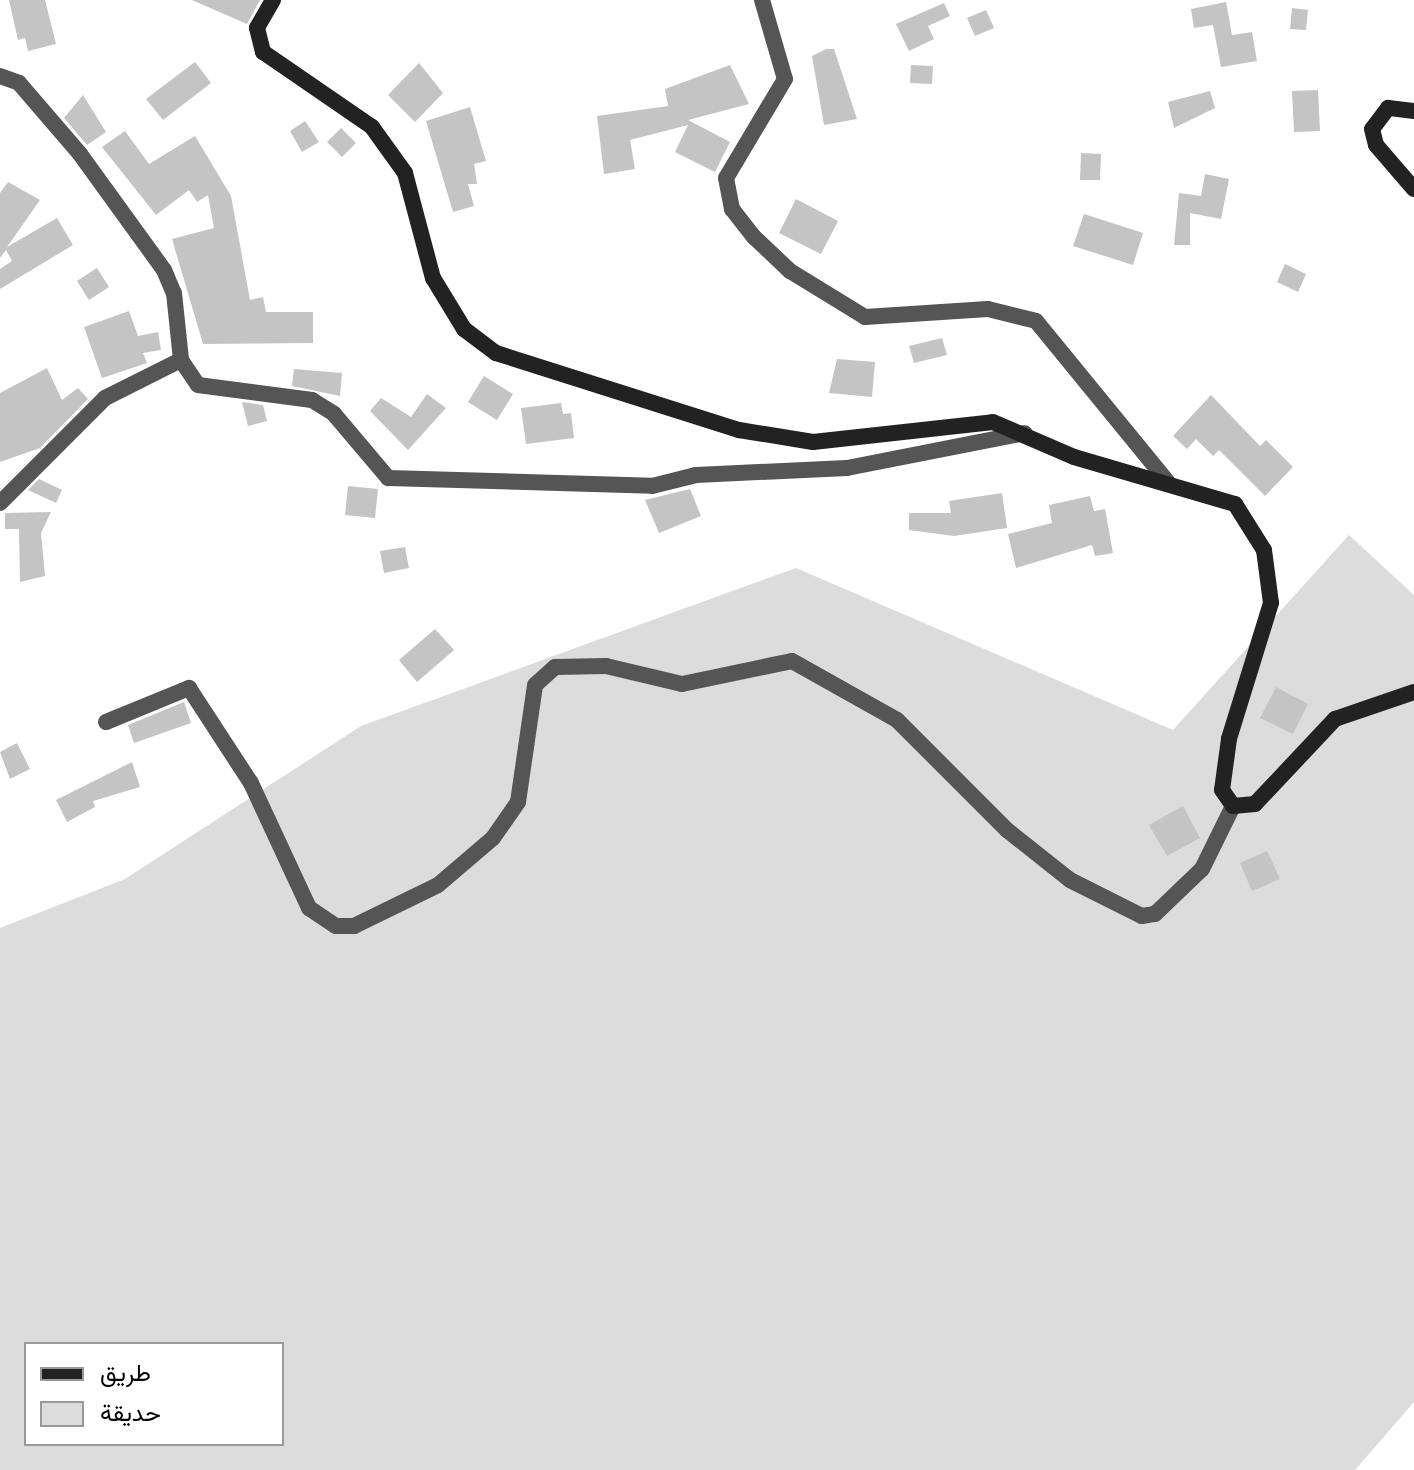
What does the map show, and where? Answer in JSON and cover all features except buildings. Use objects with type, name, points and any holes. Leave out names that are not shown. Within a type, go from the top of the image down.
[{"type":"street","points":[[273,0],[257,28],[263,52],[372,127],[405,173],[433,278],[464,329],[496,353],[739,430],[813,442],[972,421],[1025,433],[1074,457],[1235,504],[1264,550],[1270,576],[1271,603],[1229,739],[1222,790],[1233,806]]},
{"type":"street","points":[[762,0],[785,79],[726,178],[732,209],[754,237],[790,271],[865,317],[988,309],[1036,321],[1168,482]]},
{"type":"street","points":[[0,76],[19,83],[80,154],[164,270],[174,293],[181,360],[198,385],[215,392],[260,388],[312,400],[334,414],[388,478],[413,483],[652,486],[696,475],[847,468],[1025,433]]},
{"type":"street","points":[[1414,111],[1388,108],[1372,129],[1376,145],[1414,189]]},
{"type":"street","points":[[0,503],[105,398],[181,360]]},
{"type":"street","points":[[106,722],[189,688],[251,783],[309,908],[336,926],[354,926],[438,885],[493,838],[518,802],[532,744],[535,685],[541,673],[567,666],[682,684],[792,661],[897,720],[1060,872],[1142,916],[1155,914],[1202,869],[1233,806]]},
{"type":"street","points":[[1233,806],[1255,804],[1335,719],[1414,692]]},
{"type":"green space","points":[[1349,535],[1414,595],[1414,1402],[1355,1470],[0,1470],[0,928],[125,879],[361,726],[796,568],[1173,730]]}]
